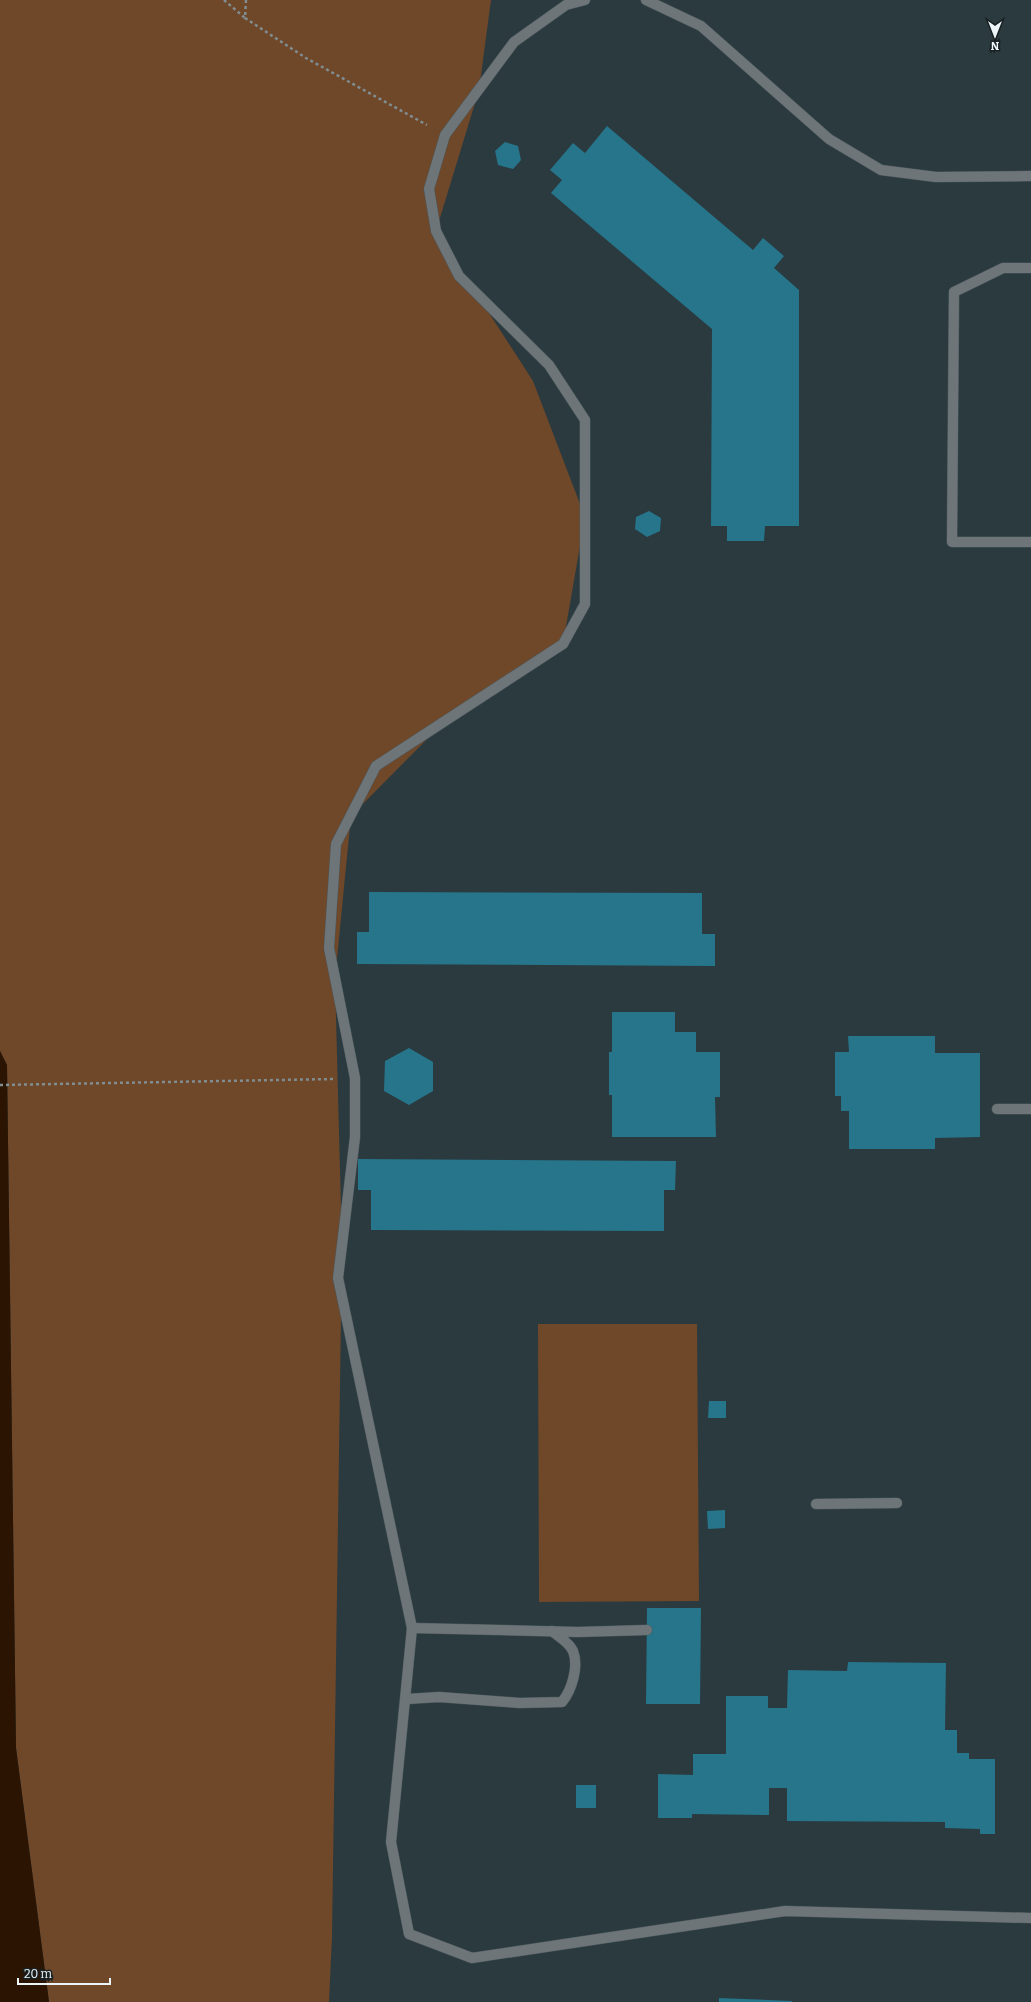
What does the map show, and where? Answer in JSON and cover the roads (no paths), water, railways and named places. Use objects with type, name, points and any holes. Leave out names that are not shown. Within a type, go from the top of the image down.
[{"type":"lane","points":[[585,0],[566,5],[514,42],[445,135],[429,189],[436,231],[459,276],[549,365],[585,420],[585,604],[563,644],[376,766],[336,844],[329,948],[355,1078],[355,1137],[338,1278],[412,1628],[391,1842],[409,1934],[472,1958],[785,1911],[1031,1918]]},
{"type":"lane","points":[[646,0],[701,26],[829,139],[881,170],[936,177],[1031,176]]},
{"type":"lane","points":[[1031,268],[1003,268],[954,292],[952,542],[1031,542]]},
{"type":"lane","points":[[996,1109],[1031,1109]]},
{"type":"lane","points":[[816,1504],[897,1503]]},
{"type":"lane","points":[[412,1628],[552,1631],[647,1630]]},
{"type":"lane","points":[[406,1699],[439,1697],[520,1703],[562,1702],[568,1695],[575,1660],[573,1650],[566,1641],[552,1631]]}]
